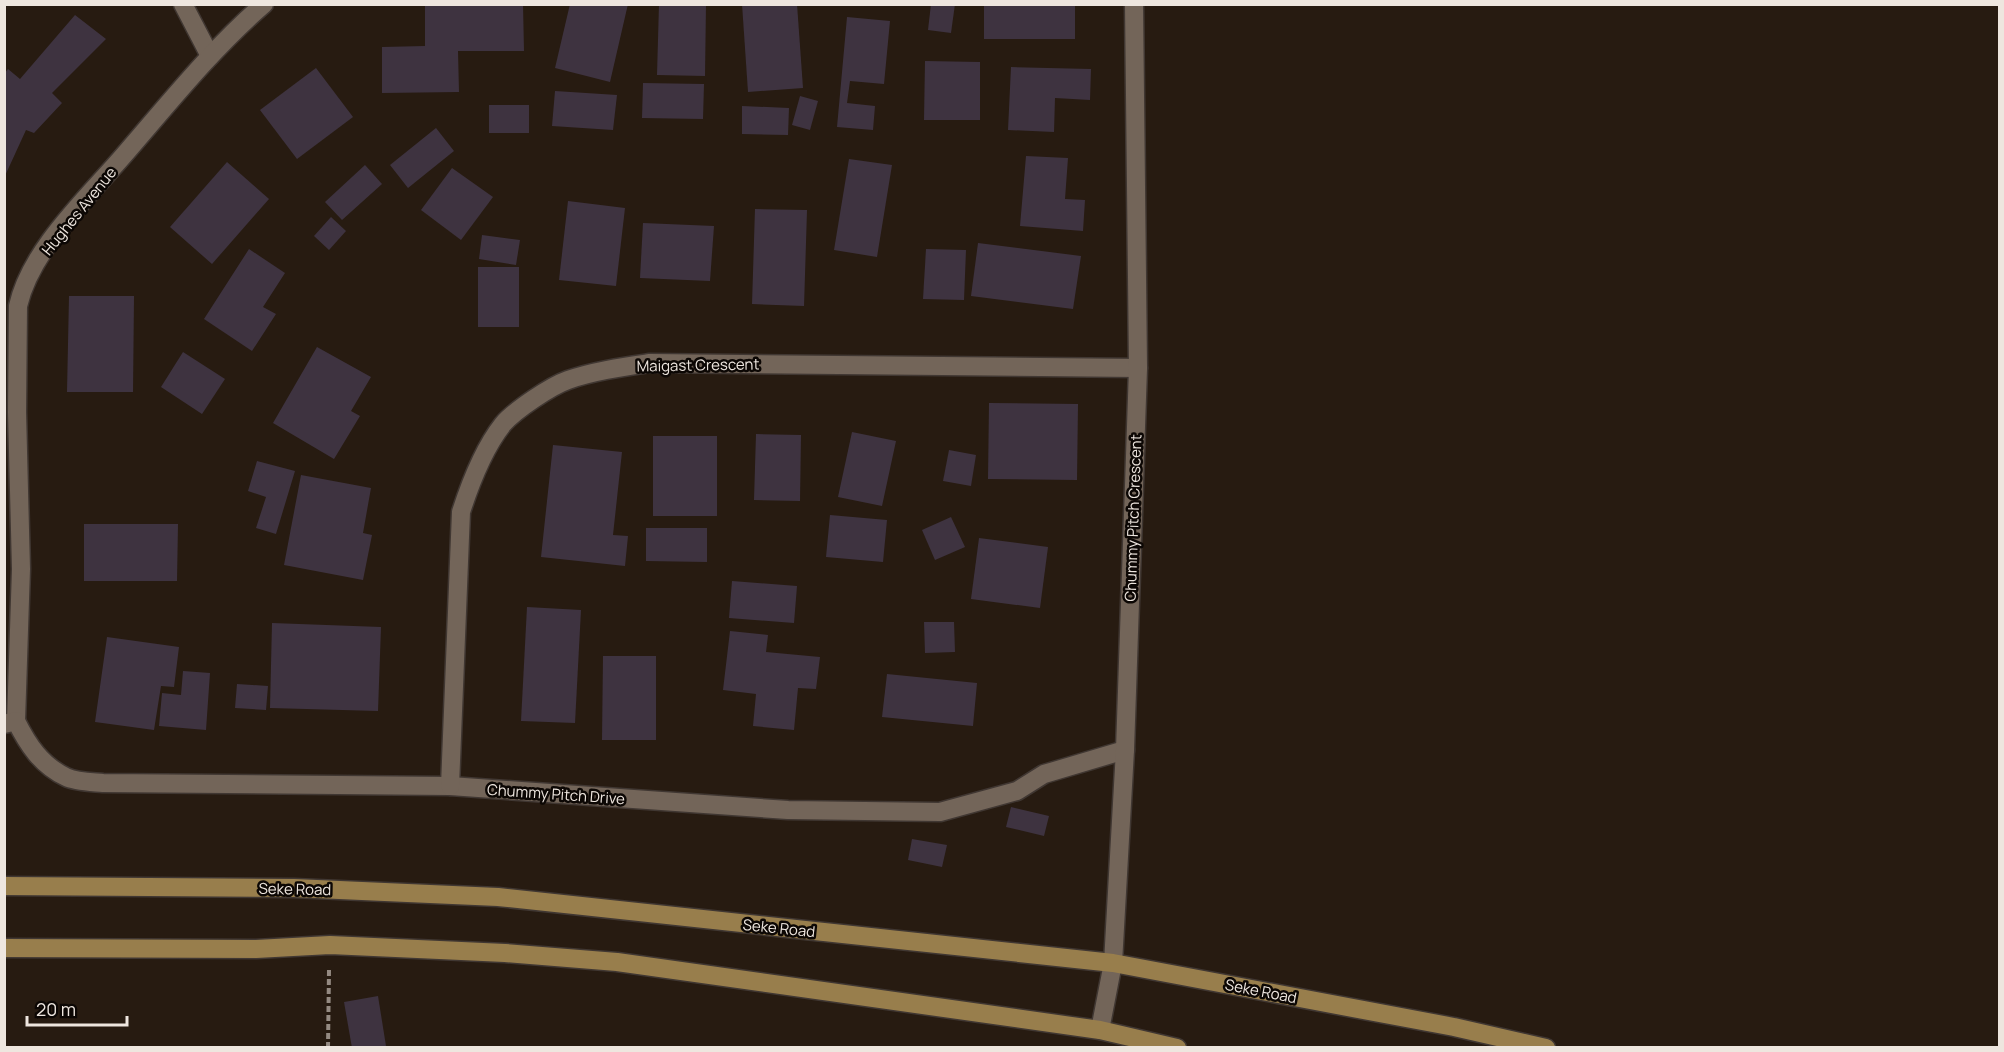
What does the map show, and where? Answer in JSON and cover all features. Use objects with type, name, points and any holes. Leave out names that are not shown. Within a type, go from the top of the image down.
[{"type":"main road","name":"Seke Road","points":[[4,886],[294,888],[498,897],[1113,963],[1454,1027],[1546,1047]]},
{"type":"main road","points":[[4,948],[256,949],[330,945],[505,953],[617,962],[1100,1030],[1177,1047]]},
{"type":"street","points":[[183,4],[210,56]]},
{"type":"street","name":"Hughes Avenue","points":[[10,723],[21,569],[10,412],[18,306],[22,290],[31,272],[60,229],[210,56],[264,4]]},
{"type":"street","name":"Chummy Pitch Crescent","points":[[1100,1030],[1113,963],[1125,750],[1138,368],[1134,4]]},
{"type":"street","name":"Maigast Crescent","points":[[450,786],[460,512],[472,479],[503,424],[524,405],[566,381],[650,363],[1138,368]]},
{"type":"street","name":"Chummy Pitch Drive","points":[[10,723],[31,750],[67,778],[103,783],[450,786],[788,810],[940,812],[1017,791],[1044,774],[1125,750]]},
{"type":"path","points":[[328,1047],[330,945]]},
{"type":"building","points":[[425,4],[523,4],[524,51],[458,51],[459,92],[382,93],[382,47],[425,46]]},
{"type":"building","points":[[570,4],[628,4],[610,82],[555,68]]},
{"type":"building","points":[[659,4],[706,4],[705,76],[657,75]]},
{"type":"building","points":[[742,4],[797,4],[803,88],[748,92]]},
{"type":"building","points":[[931,4],[955,4],[951,33],[928,30]]},
{"type":"building","points":[[984,4],[1075,4],[1075,39],[984,39]]},
{"type":"building","points":[[75,15],[106,39],[52,93],[62,103],[34,133],[26,130],[4,178],[4,74],[8,69],[20,79]]},
{"type":"building","points":[[847,17],[890,21],[884,84],[850,81],[847,103],[875,106],[873,130],[837,127]]},
{"type":"building","points":[[925,61],[980,62],[980,120],[924,120]]},
{"type":"building","points":[[1011,67],[1091,69],[1090,100],[1055,98],[1054,132],[1008,130]]},
{"type":"building","points":[[316,68],[353,117],[297,159],[260,110]]},
{"type":"building","points":[[643,83],[704,84],[703,119],[642,118]]},
{"type":"building","points":[[555,91],[617,95],[613,130],[552,126]]},
{"type":"building","points":[[800,96],[818,101],[810,130],[792,125]]},
{"type":"building","points":[[489,105],[529,105],[529,133],[489,133]]},
{"type":"building","points":[[742,106],[789,108],[788,135],[742,134]]},
{"type":"building","points":[[436,128],[454,151],[408,188],[390,165]]},
{"type":"building","points":[[1026,156],[1068,158],[1065,199],[1085,200],[1083,231],[1020,226]]},
{"type":"building","points":[[849,159],[892,165],[877,257],[834,250]]},
{"type":"building","points":[[227,162],[269,199],[212,264],[170,227]]},
{"type":"building","points":[[365,165],[382,184],[342,220],[325,202]]},
{"type":"building","points":[[452,168],[493,197],[461,240],[421,210]]},
{"type":"building","points":[[568,201],[625,208],[616,286],[559,280]]},
{"type":"building","points":[[755,209],[807,210],[804,306],[752,304]]},
{"type":"building","points":[[331,217],[346,231],[329,250],[314,236]]},
{"type":"building","points":[[643,223],[714,226],[710,281],[640,278]]},
{"type":"building","points":[[482,235],[520,240],[516,265],[479,259]]},
{"type":"building","points":[[978,243],[1081,256],[1073,309],[971,296]]},
{"type":"building","points":[[249,249],[285,273],[263,307],[276,314],[252,351],[204,319]]},
{"type":"building","points":[[926,249],[966,250],[964,300],[923,299]]},
{"type":"building","points":[[478,267],[519,267],[519,327],[478,327]]},
{"type":"building","points":[[69,296],[134,296],[133,392],[67,392]]},
{"type":"building","points":[[317,347],[371,377],[351,411],[360,416],[334,459],[273,423]]},
{"type":"building","points":[[183,352],[225,379],[202,414],[161,387]]},
{"type":"building","points":[[989,403],[1078,404],[1077,480],[988,479]]},
{"type":"building","points":[[852,432],[896,441],[882,506],[838,497]]},
{"type":"building","points":[[756,434],[801,435],[800,501],[754,500]]},
{"type":"building","points":[[653,436],[717,436],[717,516],[653,516]]},
{"type":"building","points":[[553,445],[622,452],[613,535],[628,536],[625,566],[541,557]]},
{"type":"building","points":[[949,450],[976,455],[971,486],[943,481]]},
{"type":"building","points":[[257,461],[295,471],[276,534],[256,528],[266,497],[248,491]]},
{"type":"building","points":[[301,475],[371,488],[363,533],[372,535],[363,580],[284,565]]},
{"type":"building","points":[[830,515],[887,520],[883,562],[826,557]]},
{"type":"building","points":[[951,517],[965,547],[935,560],[922,530]]},
{"type":"building","points":[[84,524],[178,524],[177,581],[84,581]]},
{"type":"building","points":[[646,528],[707,528],[707,562],[646,561]]},
{"type":"building","points":[[979,538],[1048,547],[1040,608],[971,599]]},
{"type":"building","points":[[732,581],[797,586],[794,623],[729,618]]},
{"type":"building","points":[[527,607],[581,610],[575,723],[521,721]]},
{"type":"building","points":[[924,622],[954,622],[955,652],[925,653]]},
{"type":"building","points":[[272,623],[381,627],[378,711],[270,708]]},
{"type":"building","points":[[730,631],[768,635],[766,652],[820,657],[816,689],[798,688],[794,730],[753,726],[756,694],[723,690]]},
{"type":"building","points":[[107,637],[179,647],[174,687],[161,686],[154,730],[95,722]]},
{"type":"building","points":[[603,656],[656,656],[656,740],[602,740]]},
{"type":"building","points":[[183,671],[210,673],[206,730],[159,726],[162,693],[181,695]]},
{"type":"building","points":[[887,674],[977,683],[973,726],[882,717]]},
{"type":"building","points":[[237,684],[268,686],[266,710],[235,708]]},
{"type":"building","points":[[1011,807],[1049,816],[1044,836],[1006,827]]},
{"type":"building","points":[[912,839],[947,845],[942,867],[908,860]]},
{"type":"building","points":[[378,996],[386,1046],[352,1048],[344,1002]]}]
